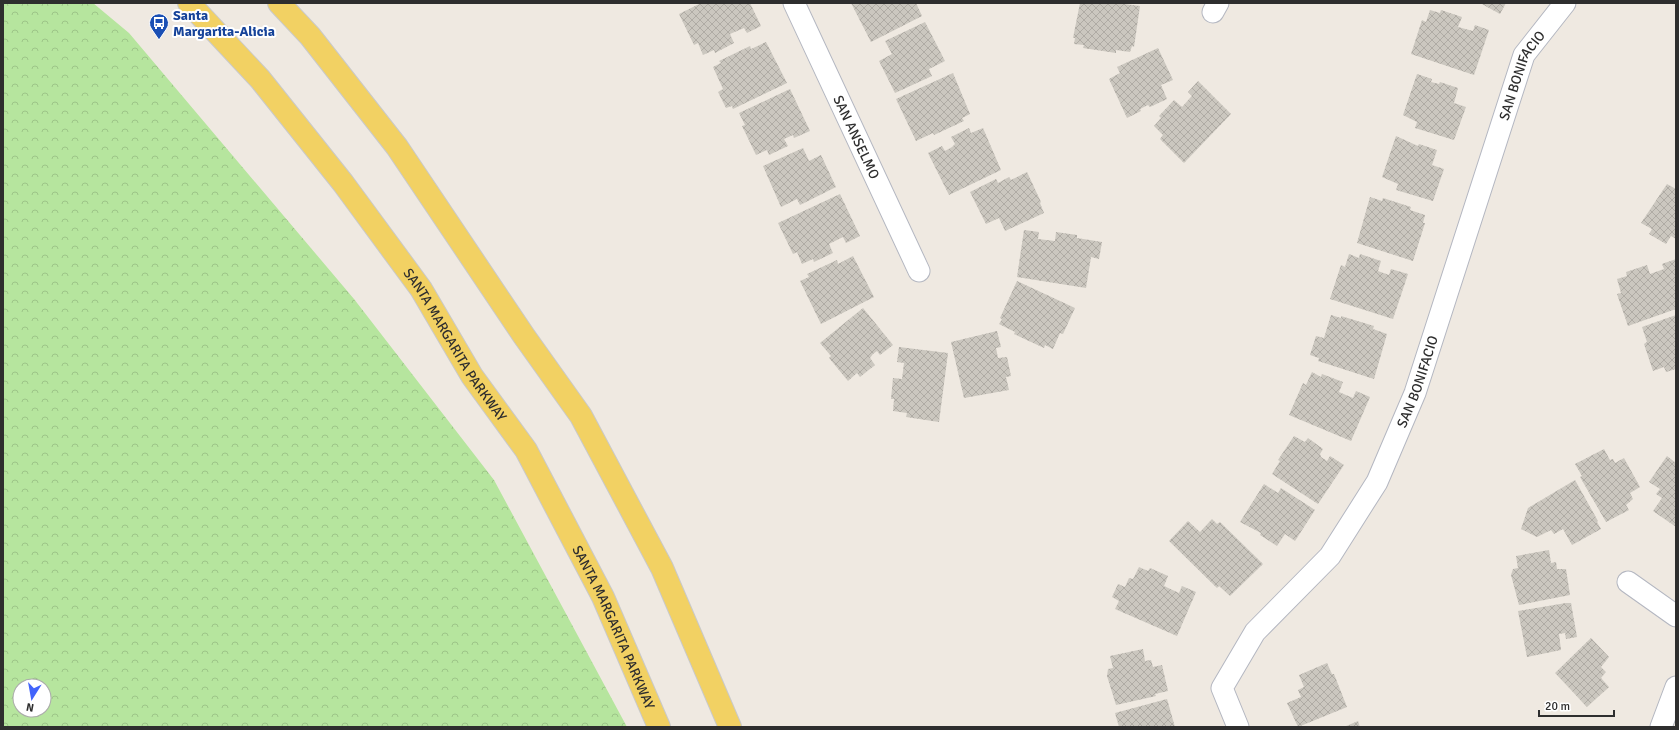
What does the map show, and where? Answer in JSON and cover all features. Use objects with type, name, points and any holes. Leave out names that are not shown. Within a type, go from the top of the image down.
[{"type":"main road","name":"SANTA MARGARITA PARKWAY","points":[[189,3],[260,79],[343,183],[421,289],[472,376],[526,450],[603,597],[659,727]]},
{"type":"main road","points":[[279,3],[310,36],[397,146],[524,336],[581,416],[662,568],[730,727]]},
{"type":"street","name":"SAN ANSELMO","points":[[794,3],[919,271]]},
{"type":"street","name":"SAN BONIFACIO","points":[[1238,727],[1222,688],[1255,632],[1330,556],[1377,482],[1415,393],[1524,55],[1564,3]]},
{"type":"street","points":[[1628,582],[1676,616]]},
{"type":"street","points":[[1661,727],[1676,687]]},
{"type":"green space","points":[[3,3],[93,3],[129,33],[354,299],[494,480],[627,727],[3,727]]},
{"type":"building","points":[[701,3],[750,3],[761,26],[747,33],[744,28],[730,34],[734,43],[715,53],[714,50],[703,55],[698,43],[694,45],[679,14]]},
{"type":"building","points":[[851,3],[916,3],[922,16],[871,42]]},
{"type":"building","points":[[1080,3],[1117,3],[1140,6],[1134,47],[1132,46],[1130,52],[1116,50],[1116,53],[1083,48],[1084,45],[1074,44],[1075,38],[1073,38]]},
{"type":"building","points":[[1480,3],[1506,3],[1500,14]]},
{"type":"building","points":[[1430,10],[1440,13],[1441,10],[1462,17],[1458,27],[1473,31],[1475,25],[1489,30],[1474,75],[1411,54],[1422,20],[1426,22]]},
{"type":"building","points":[[925,22],[945,61],[929,69],[932,76],[895,93],[879,61],[892,54],[885,41]]},
{"type":"building","points":[[766,42],[787,83],[733,109],[732,106],[726,108],[718,92],[723,89],[713,67],[721,63],[719,61],[750,46],[751,49]]},
{"type":"building","points":[[1158,48],[1173,80],[1161,85],[1167,99],[1150,107],[1148,105],[1140,109],[1141,111],[1127,118],[1109,79],[1120,73],[1117,67]]},
{"type":"building","points":[[953,73],[970,114],[962,118],[964,121],[934,135],[933,133],[916,141],[896,99]]},
{"type":"building","points":[[1417,74],[1432,79],[1431,82],[1439,84],[1440,82],[1458,88],[1454,103],[1466,107],[1454,140],[1415,128],[1417,122],[1403,115]]},
{"type":"building","points":[[1198,81],[1231,114],[1184,163],[1160,139],[1163,135],[1154,126],[1161,118],[1159,116],[1174,100],[1182,107],[1192,96],[1188,92]]},
{"type":"building","points":[[790,89],[810,131],[794,138],[793,135],[784,139],[788,146],[769,155],[767,150],[756,155],[742,126],[745,125],[739,113]]},
{"type":"building","points":[[969,128],[971,133],[983,128],[1001,170],[949,195],[928,153],[942,146],[945,151],[952,147],[955,144],[951,137]]},
{"type":"building","points":[[1396,136],[1418,146],[1419,144],[1437,150],[1432,165],[1444,169],[1433,201],[1396,190],[1398,184],[1382,177]]},
{"type":"building","points":[[803,148],[809,161],[821,155],[836,187],[800,205],[797,199],[781,207],[763,166]]},
{"type":"building","points":[[1027,172],[1041,202],[1040,203],[1044,213],[1005,231],[999,218],[986,224],[970,192],[996,179],[998,183],[1009,177],[1011,180]]},
{"type":"building","points":[[1667,184],[1676,189],[1676,239],[1671,236],[1666,244],[1649,234],[1652,229],[1641,223]]},
{"type":"building","points":[[840,194],[860,236],[846,243],[843,237],[829,244],[833,253],[814,262],[813,259],[802,264],[797,252],[793,254],[778,223]]},
{"type":"building","points":[[1370,197],[1382,201],[1383,198],[1411,207],[1410,210],[1425,215],[1423,223],[1425,223],[1413,261],[1357,243]]},
{"type":"building","points":[[1024,230],[1039,232],[1038,239],[1055,241],[1056,232],[1077,235],[1077,238],[1102,242],[1099,259],[1091,257],[1086,288],[1017,277]]},
{"type":"building","points":[[1349,254],[1359,258],[1360,254],[1381,261],[1378,271],[1389,275],[1391,269],[1408,274],[1393,319],[1330,299],[1341,265],[1345,267]]},
{"type":"building","points":[[853,256],[874,297],[821,324],[800,281],[809,277],[807,274],[837,260],[838,264]]},
{"type":"building","points":[[1676,259],[1676,309],[1628,326],[1617,294],[1621,293],[1617,279],[1627,276],[1626,272],[1647,265],[1650,274],[1664,269],[1662,264]]},
{"type":"building","points":[[1017,281],[1075,308],[1063,334],[1060,333],[1053,349],[1045,345],[1044,348],[1014,334],[1015,332],[999,324],[1002,319],[1000,318]]},
{"type":"building","points":[[863,308],[893,345],[880,355],[877,351],[873,354],[870,358],[875,365],[860,377],[857,373],[848,381],[829,358],[831,356],[820,343]]},
{"type":"building","points":[[1331,315],[1341,318],[1341,316],[1374,326],[1373,329],[1387,334],[1374,379],[1318,361],[1319,358],[1310,355],[1316,336],[1324,338]]},
{"type":"building","points":[[1676,315],[1676,369],[1666,372],[1664,367],[1653,371],[1644,344],[1647,342],[1642,327]]},
{"type":"building","points":[[997,331],[1001,347],[996,348],[998,358],[1007,357],[1011,376],[1006,377],[1009,390],[964,398],[951,342]]},
{"type":"building","points":[[899,347],[948,353],[939,422],[906,417],[907,413],[893,411],[894,399],[891,399],[893,378],[902,379],[904,363],[897,362]]},
{"type":"building","points":[[1312,372],[1321,377],[1322,374],[1343,382],[1339,392],[1353,398],[1356,391],[1370,397],[1351,441],[1289,415],[1303,383],[1306,385]]},
{"type":"building","points":[[1294,436],[1305,442],[1308,438],[1323,449],[1320,454],[1321,457],[1327,461],[1330,456],[1344,465],[1318,504],[1272,474],[1280,461],[1278,460]]},
{"type":"building","points":[[1604,449],[1610,460],[1613,459],[1615,463],[1624,458],[1640,487],[1630,493],[1633,499],[1626,505],[1629,510],[1606,522],[1580,477],[1582,476],[1575,464]]},
{"type":"building","points":[[1667,456],[1676,463],[1676,527],[1653,511],[1662,498],[1656,494],[1660,489],[1649,482]]},
{"type":"building","points":[[1575,480],[1601,529],[1572,545],[1563,529],[1554,534],[1551,530],[1537,537],[1521,529],[1528,508]]},
{"type":"building","points":[[1264,484],[1278,493],[1281,488],[1315,510],[1295,541],[1285,534],[1277,546],[1260,535],[1261,533],[1240,522]]},
{"type":"building","points":[[1212,519],[1217,524],[1220,522],[1263,564],[1230,596],[1219,586],[1217,588],[1169,541],[1188,521],[1200,532]]},
{"type":"building","points":[[1549,550],[1551,563],[1556,562],[1557,569],[1566,569],[1570,595],[1519,605],[1511,575],[1513,569],[1518,568],[1516,556]]},
{"type":"building","points":[[1139,567],[1148,571],[1150,568],[1168,576],[1164,586],[1179,593],[1182,586],[1196,592],[1177,636],[1115,609],[1119,601],[1112,597],[1118,584],[1125,587],[1129,578],[1133,579]]},
{"type":"building","points":[[1571,603],[1577,637],[1566,639],[1565,633],[1559,634],[1561,650],[1527,657],[1518,611]]},
{"type":"building","points":[[1591,638],[1609,657],[1601,667],[1606,672],[1601,678],[1609,687],[1587,707],[1555,673]]},
{"type":"building","points":[[1143,649],[1145,661],[1151,660],[1153,667],[1162,665],[1168,691],[1155,694],[1156,696],[1116,705],[1107,676],[1108,669],[1113,668],[1110,656]]},
{"type":"building","points":[[1327,663],[1332,674],[1334,674],[1347,707],[1298,727],[1287,703],[1301,697],[1298,690],[1304,687],[1299,675]]},
{"type":"building","points":[[1167,699],[1175,727],[1119,727],[1115,713]]},
{"type":"building","points":[[1358,721],[1360,727],[1344,727]]},
{"type":"place","name":"Santa Margarita-Alicia","points":[[159,40]]}]
